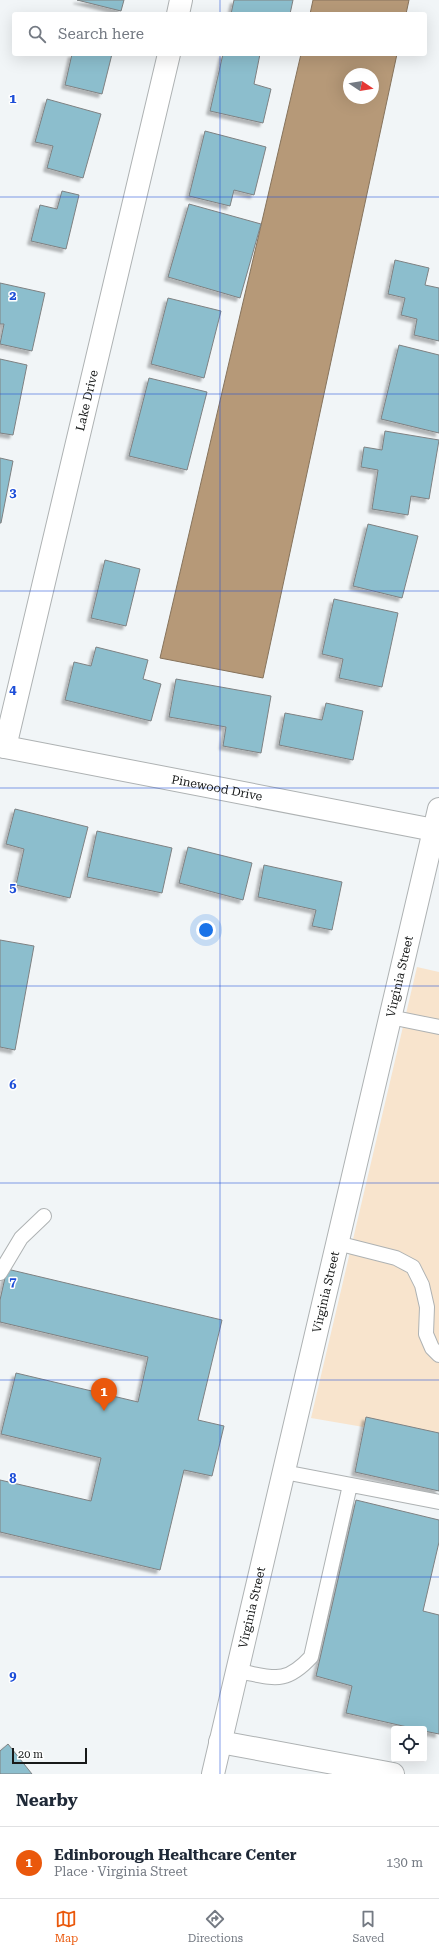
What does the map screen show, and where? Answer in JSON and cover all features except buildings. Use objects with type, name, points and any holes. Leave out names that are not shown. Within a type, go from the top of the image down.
[{"type":"street","points":[[178,12],[181,0]]},
{"type":"street","name":"Lake Drive","points":[[2,747],[169,56]]},
{"type":"street","name":"Pinewood Drive","points":[[2,747],[437,820]]},
{"type":"street","name":"Virginia Street","points":[[213,1774],[437,820]]},
{"type":"street","points":[[220,1742],[393,1774]]},
{"type":"lane","points":[[390,1017],[439,1027]]},
{"type":"lane","points":[[0,1273],[21,1238],[44,1216]]},
{"type":"lane","points":[[337,1243],[396,1258],[413,1267],[422,1285],[427,1306],[426,1334],[432,1348],[439,1355]]},
{"type":"lane","points":[[284,1472],[439,1502]]},
{"type":"lane","points":[[237,1670],[274,1677],[287,1677],[299,1670],[311,1657],[350,1485]]},
{"type":"shaded area","points":[[313,0],[409,0],[406,12],[310,12]]},
{"type":"shaded area","points":[[301,56],[397,56],[263,678],[160,658]]},
{"type":"shaded area","points":[[417,967],[439,972],[439,1440],[311,1418]]},
{"type":"place","name":"Edinborough Healthcare Center","points":[[104,1411]]}]
